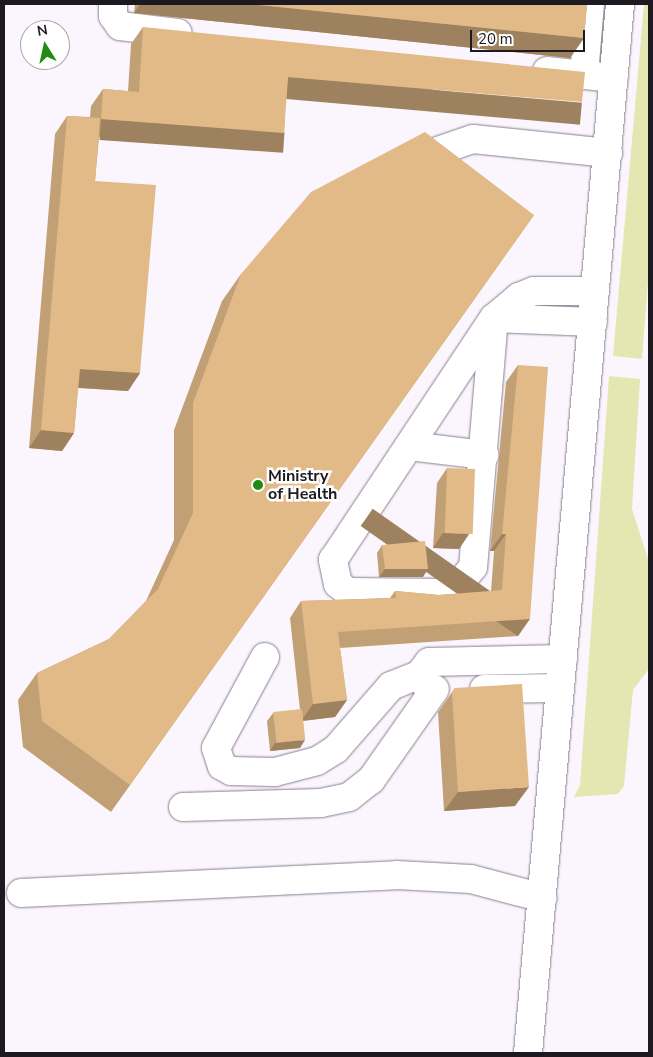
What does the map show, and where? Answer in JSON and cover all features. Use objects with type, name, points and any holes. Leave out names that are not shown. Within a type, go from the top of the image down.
[{"type":"street","points":[[113,4],[113,16],[120,26],[204,36]]},
{"type":"street","points":[[584,74],[590,4]]},
{"type":"street","points":[[528,1053],[620,4]]},
{"type":"street","points":[[516,68],[614,78]]},
{"type":"street","points":[[432,153],[473,139],[608,153]]},
{"type":"street","points":[[494,318],[476,554],[467,578],[458,587],[433,594],[348,592],[338,584],[333,560],[494,318],[519,296],[534,291],[596,291]]},
{"type":"street","points":[[494,318],[593,322]]},
{"type":"street","points":[[409,446],[484,455]]},
{"type":"street","points":[[265,658],[216,748],[222,766],[231,771],[275,772],[317,761],[336,749],[391,686],[428,682],[560,688]]},
{"type":"street","points":[[183,807],[321,803],[349,798],[371,780],[428,682],[429,662],[563,659]]},
{"type":"street","points":[[21,893],[397,875],[471,879],[543,898]]},
{"type":"green space","points":[[644,4],[649,4],[649,269],[642,359],[613,356]]},
{"type":"green space","points":[[609,376],[640,379],[632,509],[649,562],[649,669],[633,690],[624,786],[618,794],[574,797],[580,785]]},
{"type":"building","points":[[250,4],[587,4],[584,38]]},
{"type":"building","points":[[143,27],[585,72],[582,102],[288,77],[284,133],[101,119],[103,89],[139,92]]},
{"type":"building","points":[[67,116],[100,118],[95,181],[156,185],[140,373],[80,369],[74,433],[41,430]]},
{"type":"building","name":"Ministry of Health","points":[[425,132],[534,215],[130,785],[42,721],[37,673],[109,639],[158,589],[193,513],[193,403],[241,274],[311,192]]},
{"type":"building","points":[[518,365],[548,367],[530,619],[338,632],[347,700],[313,704],[301,601],[396,598],[395,591],[439,595],[502,590],[506,534],[502,534]]},
{"type":"building","points":[[447,468],[475,469],[473,534],[445,533]]},
{"type":"building","points":[[425,541],[428,569],[385,569],[382,545]]},
{"type":"building","points":[[522,684],[529,787],[458,792],[452,692],[455,688]]},
{"type":"building","points":[[302,709],[305,740],[276,743],[273,712]]},
{"type":"place","name":"Ministry of Health","points":[[258,485]]}]
